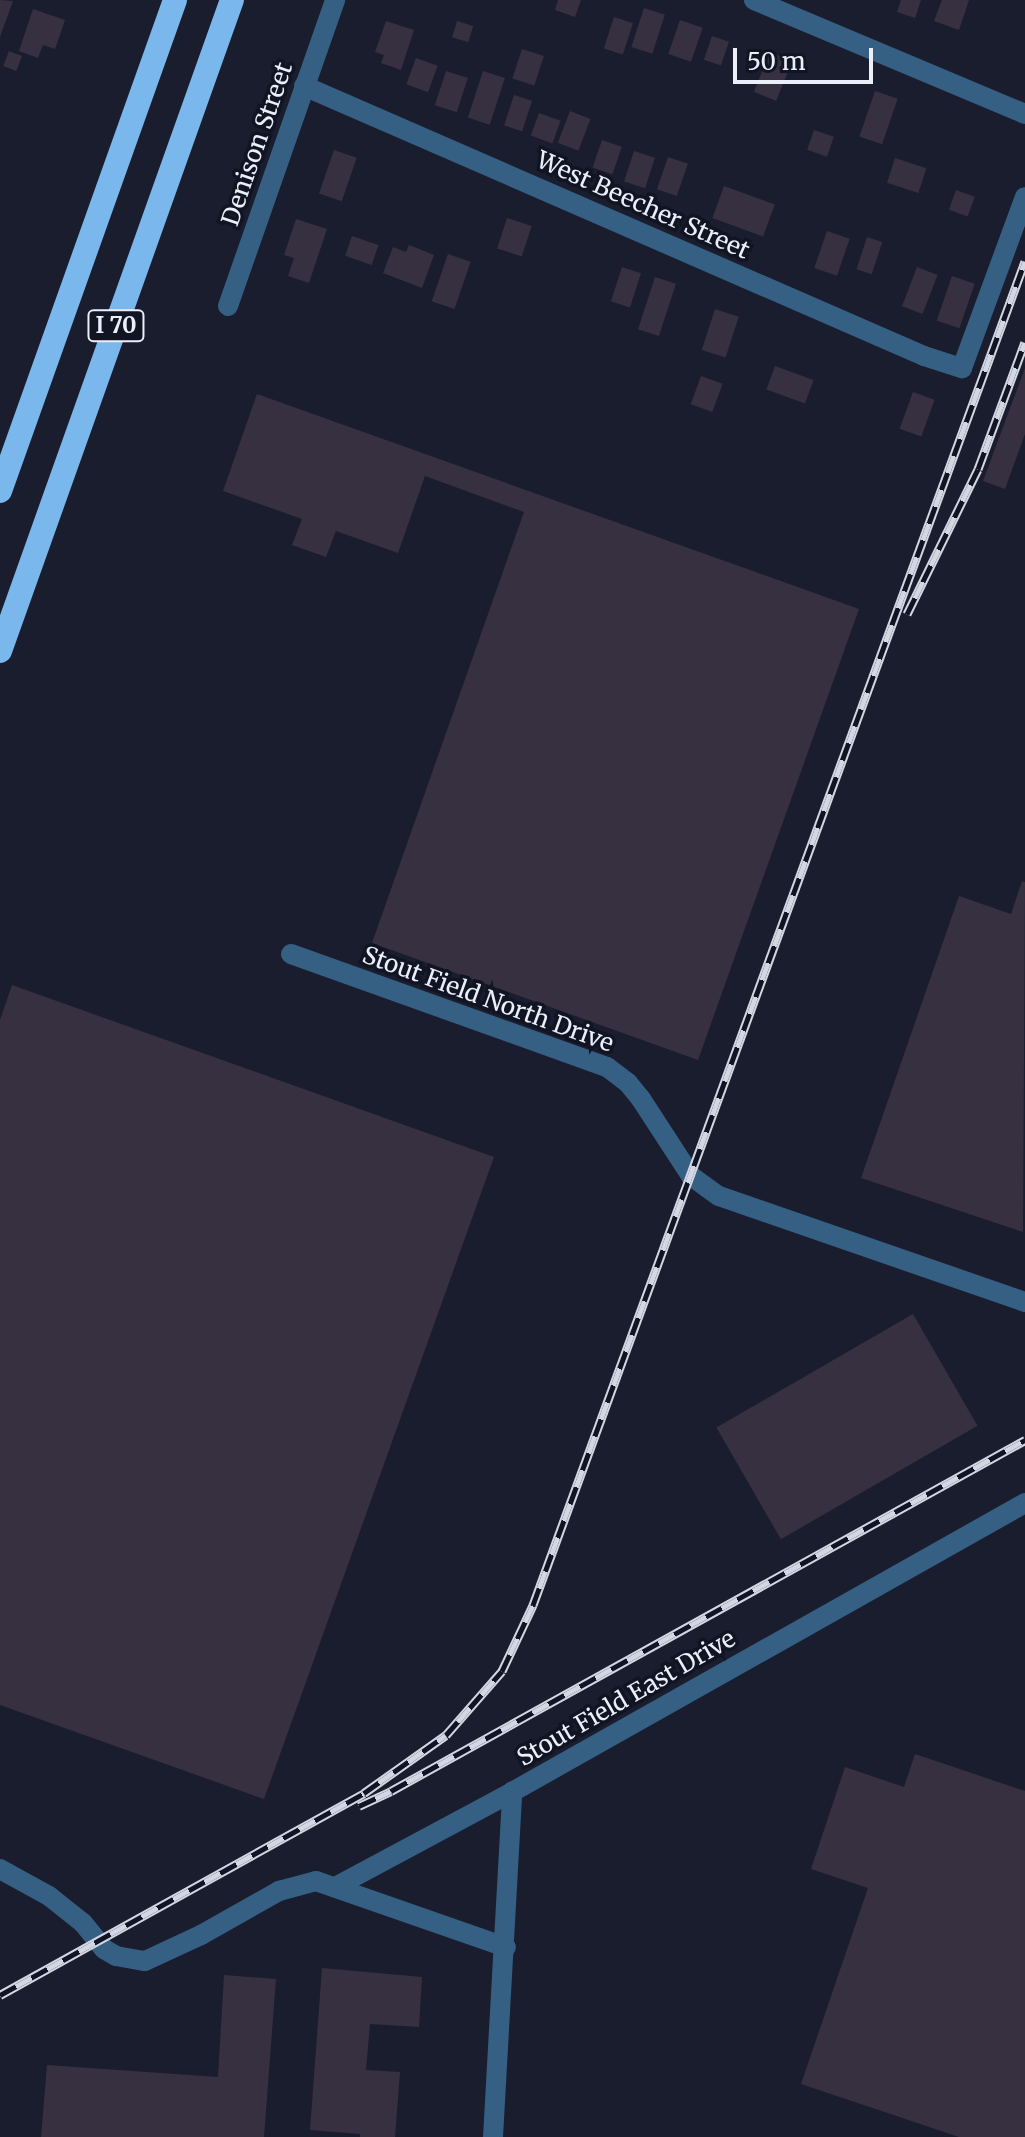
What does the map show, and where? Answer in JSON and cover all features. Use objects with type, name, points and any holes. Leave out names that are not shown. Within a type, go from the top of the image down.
[{"type":"highway","name":"I 70","points":[[0,491],[175,0]]},
{"type":"highway","name":"I 70","points":[[0,651],[232,0]]},
{"type":"street","name":"Denison Street","points":[[228,306],[335,0]]},
{"type":"street","points":[[754,0],[1025,114]]},
{"type":"street","name":"West Beecher Street","points":[[304,86],[924,356],[962,368],[1025,197]]},
{"type":"street","name":"Stout Field North Drive","points":[[291,954],[607,1067],[628,1083],[641,1099],[691,1176],[719,1196],[1025,1302]]},
{"type":"street","name":"Stout Field East Drive","points":[[493,2137],[506,1947],[512,1792],[1025,1503]]},
{"type":"street","points":[[337,1886],[512,1792]]},
{"type":"street","points":[[0,1869],[49,1896],[83,1923],[97,1942],[116,1956],[145,1961],[297,1884],[320,1881],[506,1947]]},
{"type":"building","points":[[0,0],[13,1],[0,37]]},
{"type":"building","points":[[558,0],[581,0],[575,17],[555,10]]},
{"type":"building","points":[[901,0],[921,0],[915,18],[897,12]]},
{"type":"building","points":[[942,0],[969,0],[959,30],[934,21]]},
{"type":"building","points":[[644,8],[665,15],[652,54],[631,47]]},
{"type":"building","points":[[33,9],[65,20],[55,49],[43,45],[38,58],[19,51]]},
{"type":"building","points":[[614,17],[633,23],[623,55],[604,48]]},
{"type":"building","points":[[680,20],[703,28],[691,62],[668,54]]},
{"type":"building","points":[[386,21],[414,30],[401,70],[381,63],[384,55],[375,52]]},
{"type":"building","points":[[457,21],[473,26],[468,42],[452,37]]},
{"type":"building","points":[[712,36],[729,42],[721,65],[704,60]]},
{"type":"building","points":[[522,49],[544,56],[534,86],[512,78]]},
{"type":"building","points":[[9,51],[22,56],[16,71],[3,66]]},
{"type":"building","points":[[770,52],[792,61],[776,101],[754,92]]},
{"type":"building","points":[[416,58],[438,66],[428,92],[406,84]]},
{"type":"building","points":[[446,71],[468,78],[457,112],[435,105]]},
{"type":"building","points":[[483,71],[505,78],[490,125],[468,118]]},
{"type":"building","points":[[875,91],[898,99],[882,144],[859,136]]},
{"type":"building","points":[[514,95],[532,101],[522,131],[504,125]]},
{"type":"building","points":[[570,111],[591,119],[578,151],[558,143]]},
{"type":"building","points":[[539,113],[561,121],[552,143],[531,136]]},
{"type":"building","points":[[814,130],[834,137],[827,157],[807,150]]},
{"type":"building","points":[[602,140],[622,147],[612,174],[593,167]]},
{"type":"building","points":[[334,150],[357,158],[342,201],[319,193]]},
{"type":"building","points":[[634,151],[655,158],[645,188],[624,181]]},
{"type":"building","points":[[668,157],[688,164],[677,196],[657,189]]},
{"type":"building","points":[[895,158],[926,168],[918,193],[887,183]]},
{"type":"building","points":[[724,186],[775,204],[763,236],[712,218]]},
{"type":"building","points":[[956,190],[975,197],[968,217],[949,210]]},
{"type":"building","points":[[507,218],[532,226],[522,256],[497,248]]},
{"type":"building","points":[[296,219],[327,229],[309,283],[288,276],[294,258],[284,255]]},
{"type":"building","points":[[827,231],[850,239],[837,276],[814,268]]},
{"type":"building","points":[[352,236],[378,245],[372,265],[345,256]]},
{"type":"building","points":[[867,237],[882,242],[872,274],[856,269]]},
{"type":"building","points":[[409,245],[434,255],[422,288],[383,273],[393,247],[406,252]]},
{"type":"building","points":[[448,254],[471,262],[454,309],[432,301]]},
{"type":"building","points":[[622,267],[641,273],[630,307],[611,301]]},
{"type":"building","points":[[917,267],[938,275],[922,314],[902,306]]},
{"type":"building","points":[[952,276],[975,284],[959,328],[937,320]]},
{"type":"building","points":[[655,277],[676,284],[659,336],[638,329]]},
{"type":"building","points":[[715,309],[739,317],[725,358],[702,350]]},
{"type":"building","points":[[775,366],[814,380],[805,404],[766,389]]},
{"type":"building","points":[[1025,368],[1025,434],[1005,489],[983,481]]},
{"type":"building","points":[[701,376],[723,384],[712,412],[691,404]]},
{"type":"building","points":[[913,392],[935,400],[921,437],[900,429]]},
{"type":"building","points":[[257,394],[859,609],[698,1060],[372,943],[524,512],[425,476],[398,553],[336,531],[326,557],[292,545],[302,519],[223,491]]},
{"type":"building","points":[[1022,881],[1025,882],[1023,1232],[861,1178],[959,896],[1011,914]]},
{"type":"building","points":[[12,985],[494,1157],[264,1799],[0,1705],[0,1020]]},
{"type":"building","points":[[913,1314],[978,1426],[781,1539],[716,1428]]},
{"type":"building","points":[[915,1754],[1025,1791],[1025,2137],[959,2137],[801,2084],[868,1888],[811,1869],[845,1767],[904,1787]]},
{"type":"building","points":[[322,1968],[422,1977],[419,2027],[370,2024],[366,2070],[400,2072],[395,2137],[360,2137],[360,2134],[310,2130]]},
{"type":"building","points":[[224,1975],[276,1979],[264,2137],[41,2137],[47,2065],[218,2077]]},
{"type":"railway","points":[[0,1995],[364,1793],[446,1735],[502,1671],[533,1605],[1025,261]]},
{"type":"railway","points":[[907,614],[978,469],[1025,342]]},
{"type":"railway","points":[[359,1806],[1025,1440]]}]
